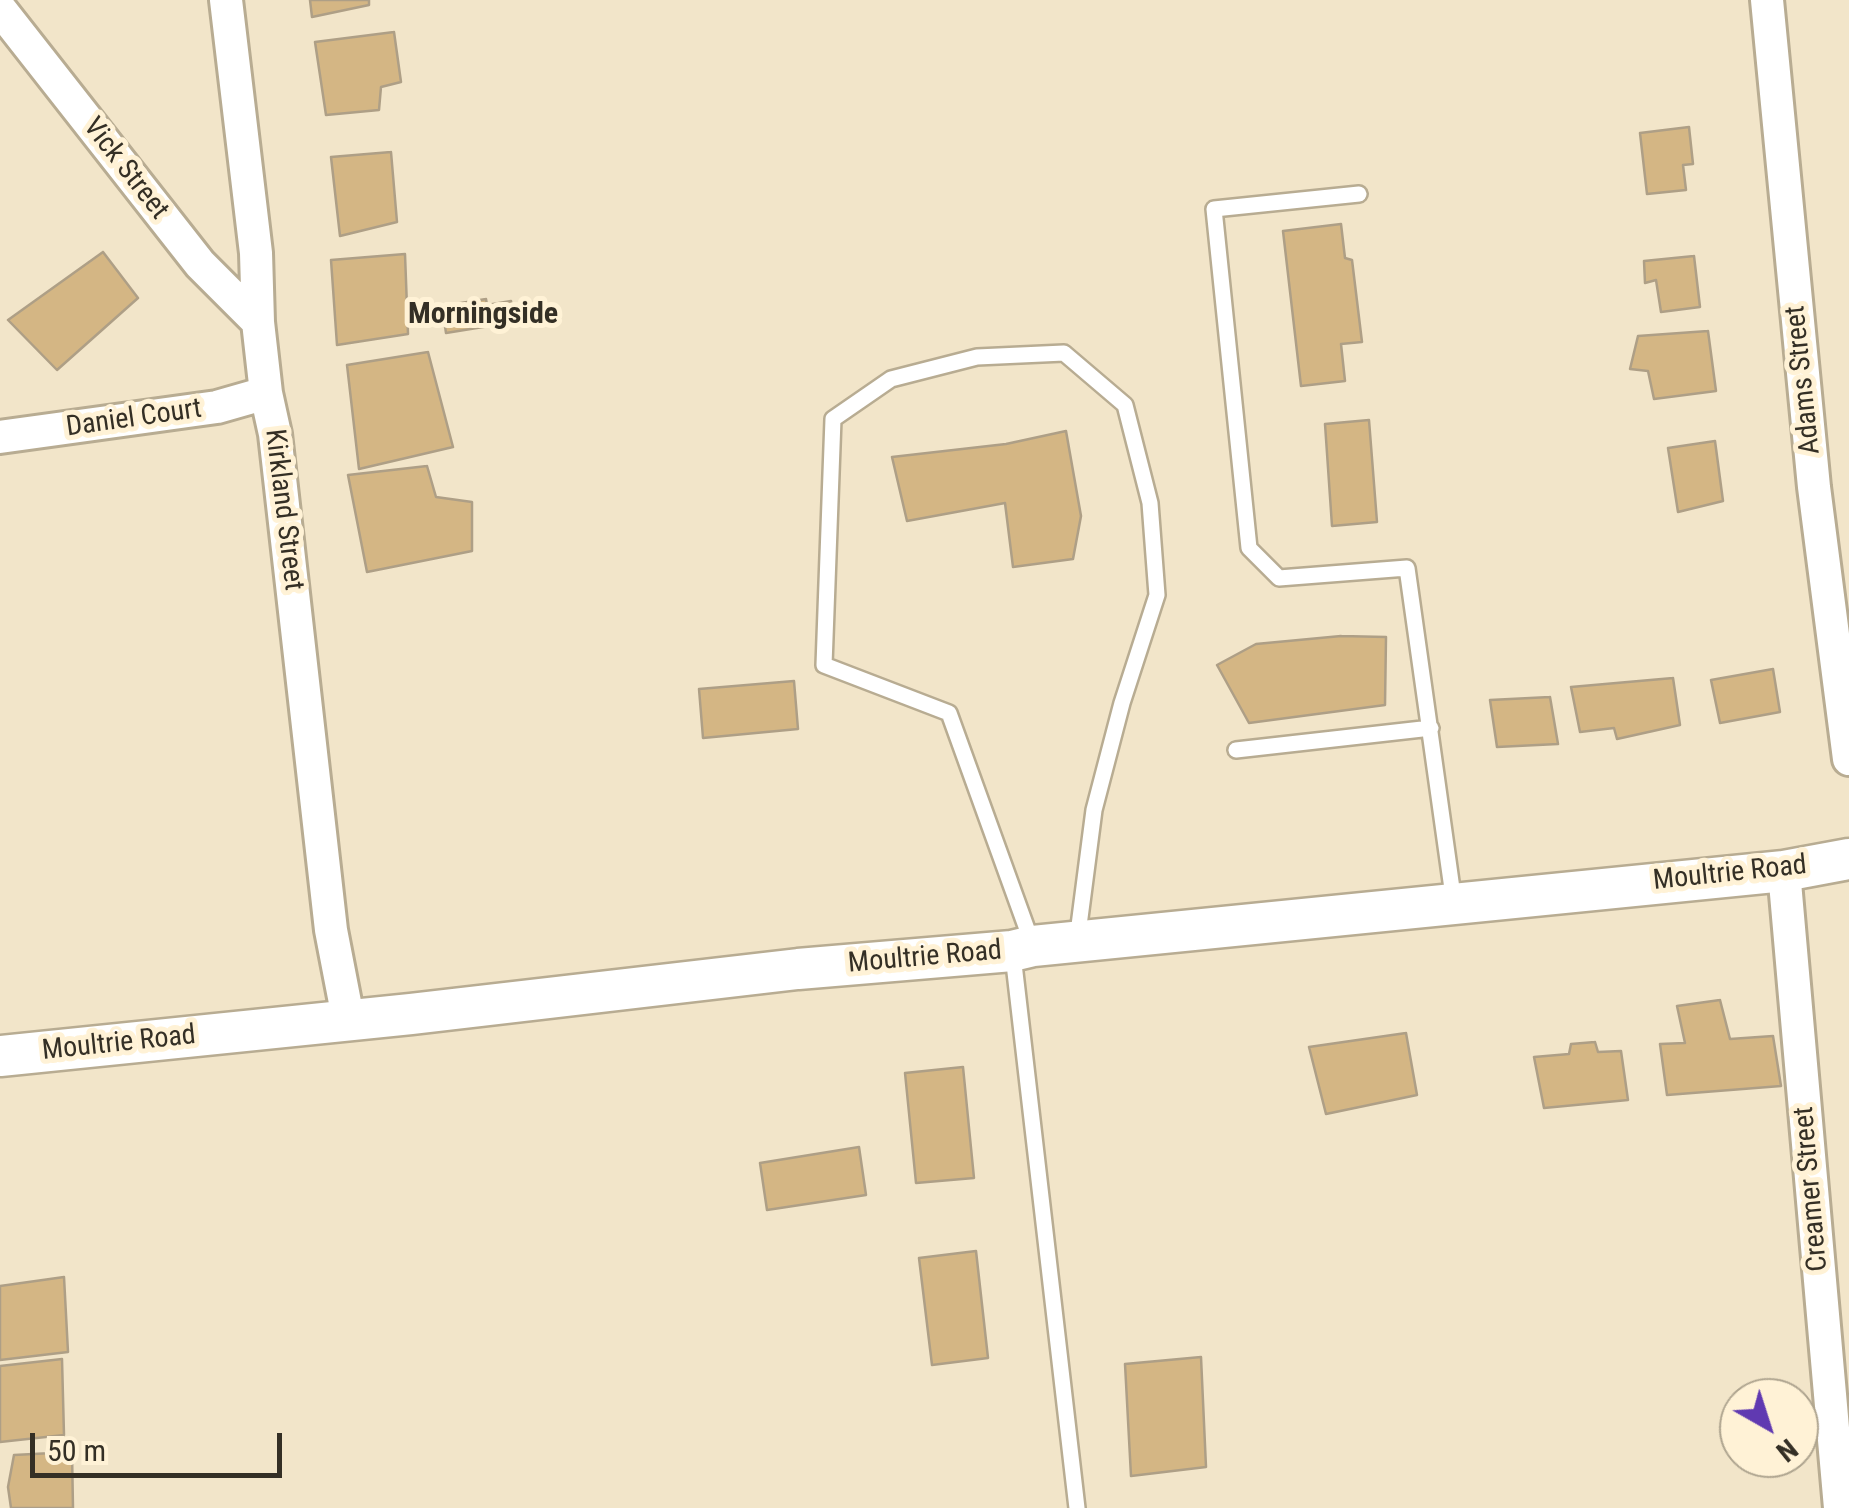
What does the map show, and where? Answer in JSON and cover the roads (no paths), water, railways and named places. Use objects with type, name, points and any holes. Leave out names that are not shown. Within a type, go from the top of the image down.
[{"type":"street","name":"Kirkland Street","points":[[226,0],[256,253],[266,393],[275,434],[332,930],[348,1018]]},
{"type":"street","name":"Adams Street","points":[[1768,0],[1814,487],[1849,759]]},
{"type":"street","name":"Vick Street","points":[[0,10],[200,264],[258,322]]},
{"type":"street","name":"Daniel Court","points":[[0,437],[217,407],[266,393]]},
{"type":"street","name":"Moultrie Road","points":[[0,1056],[798,969],[1784,870],[1849,859]]},
{"type":"street","name":"Creamer Street","points":[[1784,870],[1840,1508]]},
{"type":"lane","points":[[1359,194],[1214,208],[1249,548],[1279,578],[1407,568],[1454,903]]},
{"type":"lane","points":[[1077,941],[1094,810],[1156,596],[1150,504],[1125,406],[1064,353],[977,357],[890,379],[833,418],[824,665],[950,712],[1023,948],[1077,1508]]},
{"type":"lane","points":[[1236,750],[1431,728]]},
{"type":"district","name":"Morningside","points":[[483,315]]}]
